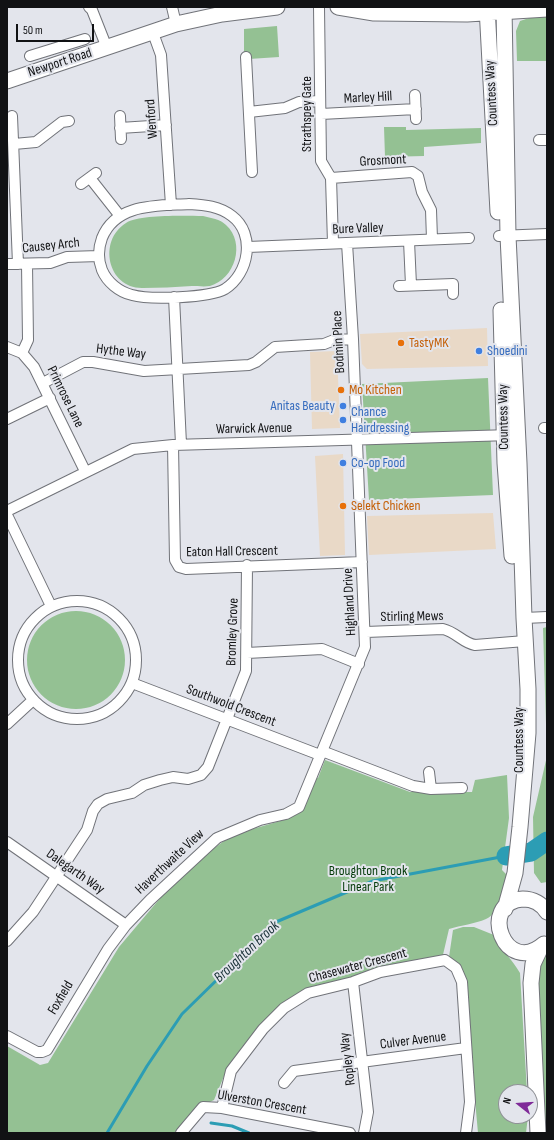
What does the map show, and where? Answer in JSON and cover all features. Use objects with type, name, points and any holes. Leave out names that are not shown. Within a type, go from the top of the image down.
[{"type":"street","points":[[89,7],[92,10],[107,48]]},
{"type":"street","points":[[172,7],[176,24]]},
{"type":"street","name":"Newport Road","points":[[7,81],[176,24],[216,15],[277,7]]},
{"type":"street","name":"Strathspey Gate","points":[[319,7],[321,161],[331,178],[333,243]]},
{"type":"street","points":[[338,7],[374,13],[467,14],[488,10],[547,9]]},
{"type":"street","name":"Countess Way","points":[[504,9],[504,236],[510,435],[522,642],[520,827],[515,873],[505,909],[501,915],[499,929],[504,942],[516,951]]},
{"type":"street","name":"Countess Way","points":[[488,10],[504,236]]},
{"type":"street","name":"Wenford","points":[[153,33],[161,55],[171,205]]},
{"type":"street","points":[[30,56],[85,39]]},
{"type":"street","points":[[64,45],[69,60]]},
{"type":"street","points":[[246,56],[252,172]]},
{"type":"street","name":"Marley Hill","points":[[321,114],[416,114],[415,95]]},
{"type":"street","points":[[249,112],[285,108],[299,102],[320,101]]},
{"type":"street","points":[[7,348],[22,353],[28,340],[22,264],[11,183],[14,144],[12,116]]},
{"type":"street","points":[[120,116],[121,139]]},
{"type":"street","points":[[14,144],[36,142],[62,122],[69,121]]},
{"type":"street","points":[[120,128],[166,125]]},
{"type":"street","name":"Grosmont","points":[[331,178],[412,172],[418,176],[422,192],[431,210],[432,239]]},
{"type":"street","points":[[81,184],[93,175],[120,216]]},
{"type":"street","points":[[171,205],[203,205],[223,210],[233,217],[240,224],[248,248],[242,270],[224,289],[210,294],[174,297],[132,295],[121,291],[111,283],[104,273],[99,256],[100,243],[105,231],[113,220],[137,209],[171,205]]},
{"type":"street","points":[[504,236],[547,234]]},
{"type":"street","name":"Bure Valley","points":[[248,248],[469,238]]},
{"type":"street","points":[[409,241],[411,285]]},
{"type":"street","name":"Bodmin Place","points":[[347,243],[357,440]]},
{"type":"street","name":"Causey Arch","points":[[7,264],[50,263],[67,257],[99,256]]},
{"type":"street","points":[[399,286],[453,284],[453,294]]},
{"type":"street","points":[[174,297],[177,368],[177,444]]},
{"type":"street","name":"Hythe Way","points":[[43,383],[83,362],[93,362],[144,371],[249,365],[256,362],[275,347],[324,344],[334,340],[353,339]]},
{"type":"street","name":"Primrose Lane","points":[[22,353],[34,367],[43,383],[85,471]]},
{"type":"street","points":[[7,419],[50,398]]},
{"type":"street","name":"Countess Way","points":[[510,435],[524,618],[522,642]]},
{"type":"street","name":"Warwick Avenue","points":[[7,511],[85,471],[133,449],[177,444],[510,435]]},
{"type":"street","name":"Highland Drive","points":[[321,753],[365,646],[366,632],[357,440]]},
{"type":"street","name":"Eaton Hall Crescent","points":[[177,444],[175,560],[179,567],[362,562]]},
{"type":"street","points":[[7,515],[51,606]]},
{"type":"street","name":"Bromley Grove","points":[[56,875],[87,830],[93,811],[98,804],[107,799],[132,793],[144,785],[160,780],[173,777],[188,780],[201,775],[208,767],[246,671],[247,653],[245,625],[248,596],[247,565]]},
{"type":"street","points":[[66,601],[89,602],[110,610],[122,621],[132,638],[136,657],[132,683],[125,695],[116,705],[93,717],[80,720],[55,716],[44,710],[33,700],[24,688],[19,674],[17,659],[19,644],[31,622],[51,606],[66,601]]},
{"type":"street","points":[[524,618],[547,617]]},
{"type":"street","name":"Stirling Mews","points":[[366,632],[443,629],[454,632],[471,644],[475,645],[522,642]]},
{"type":"street","points":[[247,653],[322,649],[358,664]]},
{"type":"street","name":"Southwold Crescent","points":[[132,683],[227,720],[413,786],[431,789],[462,788]]},
{"type":"street","points":[[7,724],[33,700]]},
{"type":"street","name":"Haverthwaite View","points":[[126,925],[150,900],[217,838],[260,820],[286,814],[299,807],[321,753]]},
{"type":"street","points":[[430,772],[431,789]]},
{"type":"street","name":"Dalegarth Way","points":[[7,842],[126,925]]},
{"type":"street","points":[[515,873],[521,889],[531,900],[539,904],[547,911]]},
{"type":"street","points":[[7,941],[33,912],[56,875]]},
{"type":"street","points":[[505,909],[517,901],[531,900]]},
{"type":"street","name":"Foxfield","points":[[7,1036],[37,1052],[47,1050],[108,949],[126,925]]},
{"type":"street","points":[[531,983],[516,951],[529,952],[544,943]]},
{"type":"street","points":[[538,1133],[531,983],[533,964],[544,943]]},
{"type":"street","name":"Chasewater Crescent","points":[[222,1108],[231,1072],[263,1029],[284,1008],[308,993],[352,982],[380,972],[445,960],[456,968],[462,982],[466,1048]]},
{"type":"street","name":"Ropley Way","points":[[352,982],[363,1061],[368,1112],[364,1133]]},
{"type":"street","points":[[466,1048],[470,1102],[466,1133]]},
{"type":"street","name":"Culver Avenue","points":[[284,1083],[294,1071],[466,1048]]},
{"type":"street","name":"Ulverston Crescent","points":[[181,1133],[203,1107],[222,1108],[349,1133]]},
{"type":"shaded area","points":[[487,328],[488,366],[367,369],[362,364],[360,334]]},
{"type":"shaded area","points":[[337,351],[340,428],[312,429],[310,352]]},
{"type":"shaded area","points":[[343,454],[345,555],[320,556],[315,456]]},
{"type":"shaded area","points":[[493,513],[496,549],[369,555],[367,516]]},
{"type":"green space","points":[[535,16],[547,16],[547,61],[517,61],[516,31],[520,21]]},
{"type":"green space","points":[[277,26],[279,57],[249,59],[244,54],[244,29]]},
{"type":"green space","points":[[384,127],[406,127],[406,130],[481,128],[481,143],[424,147],[424,156],[385,157]]},
{"type":"green space","points":[[203,216],[224,223],[232,233],[235,241],[235,260],[226,276],[219,282],[210,286],[143,288],[131,286],[122,281],[115,273],[110,263],[109,252],[117,231],[126,223],[141,218],[152,217]]},
{"type":"green space","points":[[488,378],[493,495],[369,500],[362,384]]},
{"type":"green space","points":[[76,611],[95,614],[111,625],[122,641],[125,660],[122,679],[111,695],[95,706],[76,709],[57,706],[41,695],[30,679],[27,660],[30,641],[41,625],[57,614]]},
{"type":"green space","points":[[547,627],[547,756],[543,628]]},
{"type":"green space","points":[[547,756],[547,882],[541,883],[534,873],[533,817]]},
{"type":"green space","name":"Broughton Brook Linear Park","points":[[325,760],[410,792],[472,792],[475,780],[507,775],[509,818],[502,870],[507,875],[501,900],[491,916],[482,921],[449,929],[442,959],[306,990],[227,1069],[214,1100],[199,1107],[174,1133],[7,1133],[7,1046],[40,1065],[48,1063],[119,947],[162,896],[206,854],[224,841],[239,833],[287,819],[286,814],[293,811],[312,775],[318,778]]},
{"type":"green space","points":[[463,927],[474,927],[494,935],[520,973],[527,1084],[498,1084],[498,1124],[527,1124],[526,1133],[478,1133],[464,978],[460,965],[449,957],[453,930]]},
{"type":"green space","points":[[547,950],[547,1133],[545,1133],[537,973]]},
{"type":"waterway","name":"Broughton Brook","points":[[506,856],[531,852],[547,841]]},
{"type":"waterway","name":"Broughton Brook","points":[[107,1133],[147,1066],[182,1014],[276,922],[373,881],[506,856]]},
{"type":"waterway","points":[[211,1123],[232,1126],[249,1133]]},
{"type":"place","name":"TastyMK","points":[[401,343]]},
{"type":"place","name":"Shoedini","points":[[479,351]]},
{"type":"place","name":"Mo Kitchen","points":[[341,390]]},
{"type":"place","name":"Anitas Beauty","points":[[343,406]]},
{"type":"place","name":"Chance Hairdressing","points":[[343,420]]},
{"type":"place","name":"Co-op Food","points":[[343,463]]},
{"type":"place","name":"Selekt Chicken","points":[[343,506]]}]
